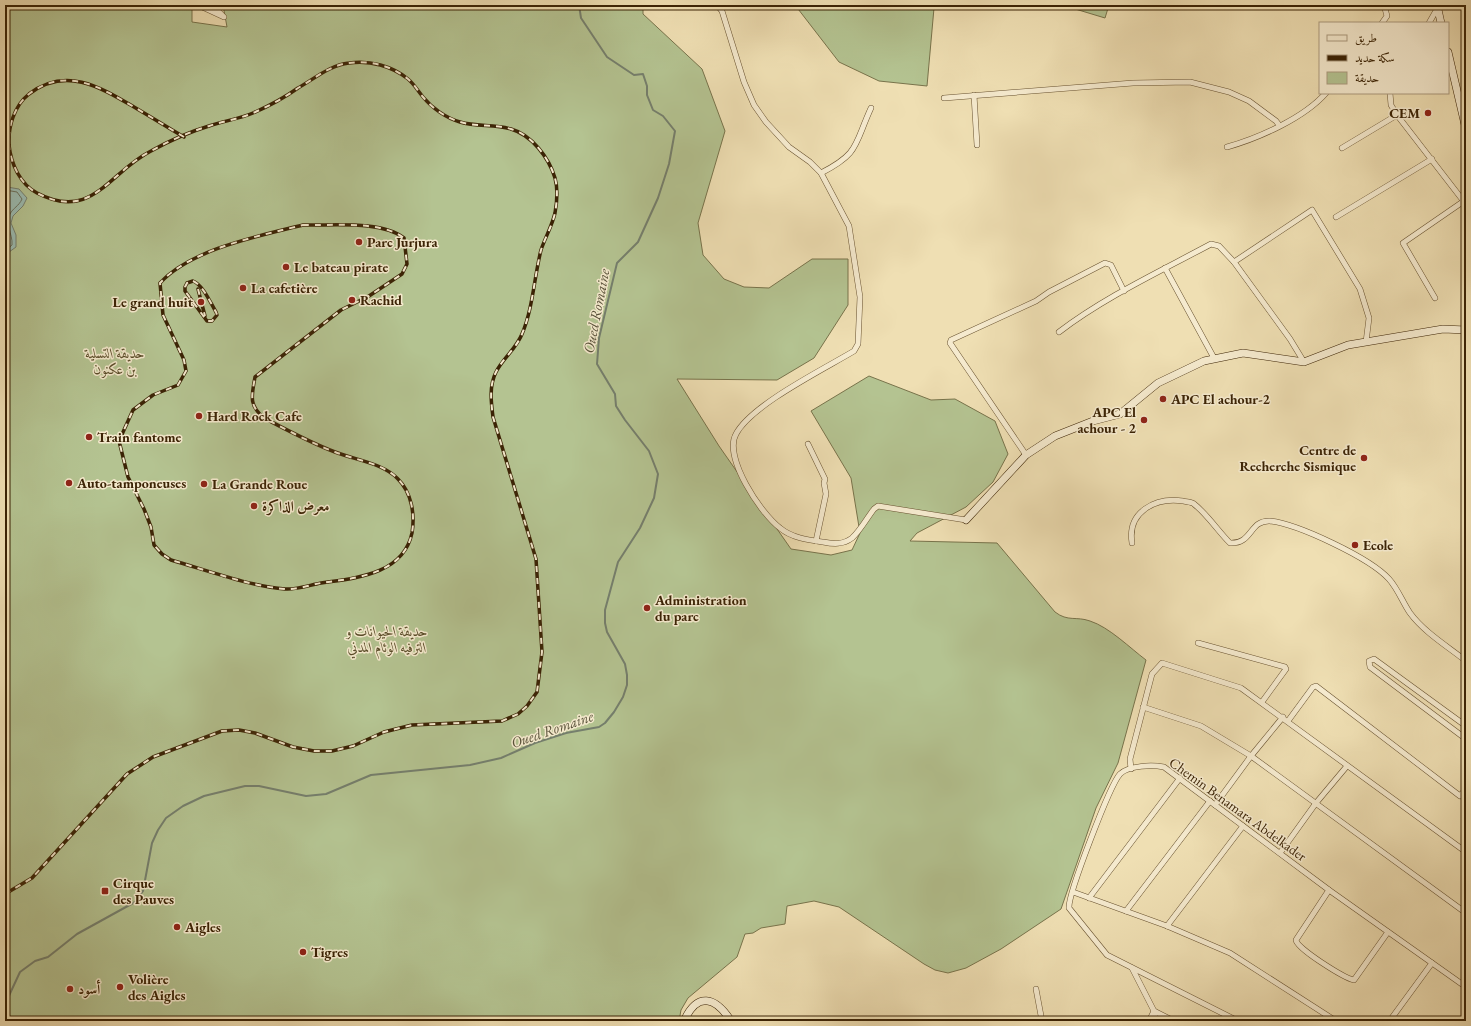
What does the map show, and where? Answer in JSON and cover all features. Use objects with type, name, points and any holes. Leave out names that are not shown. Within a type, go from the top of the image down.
[{"type":"street","points":[[198,5],[224,17],[212,5]]},
{"type":"street","points":[[718,5],[724,18],[744,82],[754,105],[766,122],[789,147],[810,162],[821,173],[851,231],[860,297],[858,344],[854,351],[767,403],[748,418],[736,434],[732,446],[735,462],[757,503],[779,528],[793,536],[833,544],[842,543],[852,538],[874,509],[878,506],[966,520],[1026,455],[1055,436],[1093,421],[1120,414],[1158,383],[1214,358],[1242,353],[1304,362],[1348,345],[1443,329],[1466,330]]},
{"type":"street","points":[[1383,22],[1388,16],[1384,5]]},
{"type":"street","points":[[1430,22],[1437,7]]},
{"type":"street","points":[[1437,7],[1441,22]]},
{"type":"street","points":[[1449,56],[1466,129]]},
{"type":"street","points":[[944,98],[1133,83],[1190,82],[1229,92],[1249,101],[1276,121],[1279,125]]},
{"type":"street","points":[[1228,147],[1254,139],[1304,113],[1316,104],[1325,94]]},
{"type":"street","points":[[1386,94],[1397,115],[1465,202],[1403,243],[1435,298]]},
{"type":"street","points":[[1390,94],[1391,104]]},
{"type":"street","points":[[974,95],[977,145]]},
{"type":"street","points":[[821,173],[840,164],[852,153],[871,108]]},
{"type":"street","points":[[1342,148],[1397,115]]},
{"type":"street","points":[[1336,217],[1432,159]]},
{"type":"street","points":[[1234,262],[1312,210],[1360,289],[1369,318],[1366,342]]},
{"type":"street","points":[[1059,332],[1083,314],[1210,244],[1219,246],[1234,262],[1290,339],[1304,362]]},
{"type":"street","points":[[1026,455],[950,343],[951,340],[1036,301],[1049,292],[1105,263],[1111,264],[1124,291]]},
{"type":"street","points":[[1164,268],[1214,358]]},
{"type":"street","points":[[808,444],[825,479],[826,494],[816,541]]},
{"type":"street","points":[[1132,543],[1130,531],[1137,516],[1146,508],[1173,500],[1193,503],[1230,543],[1238,543],[1245,539],[1255,526],[1262,521],[1272,522],[1322,537],[1374,566],[1390,580],[1411,614],[1466,660]]},
{"type":"street","points":[[1198,643],[1285,667],[1262,702]]},
{"type":"street","points":[[1466,726],[1374,659],[1369,661],[1370,667],[1466,739]]},
{"type":"street","points":[[1131,769],[1130,759],[1152,674],[1162,663],[1241,688],[1466,852]]},
{"type":"street","points":[[1288,721],[1313,687],[1316,686],[1460,796],[1466,789]]},
{"type":"street","points":[[1143,707],[1201,726],[1251,756],[1466,913]]},
{"type":"street","points":[[1215,805],[1282,717]]},
{"type":"street","name":"Chemin Benamara Abdelkader","points":[[1238,1021],[1104,953],[1073,914],[1069,905],[1091,836],[1115,782],[1121,773],[1131,769],[1155,765],[1164,767],[1329,890],[1466,987]]},
{"type":"street","points":[[1280,853],[1316,803],[1347,766]]},
{"type":"street","points":[[1089,898],[1180,778]]},
{"type":"street","points":[[1126,911],[1210,801]]},
{"type":"street","points":[[1167,926],[1243,826]]},
{"type":"street","points":[[1329,890],[1296,940],[1298,945],[1323,963],[1354,980],[1388,932]]},
{"type":"street","points":[[1073,892],[1167,926],[1230,953],[1336,1021]]},
{"type":"street","points":[[1391,1019],[1432,963]]},
{"type":"street","points":[[1132,968],[1154,1011],[1156,1021]]},
{"type":"street","points":[[1036,989],[1042,1021]]},
{"type":"street","points":[[684,1021],[690,1007],[699,1001],[709,1001],[720,1007],[731,1021]]},
{"type":"street","points":[[1149,1021],[1154,1011]]},
{"type":"street","points":[[1154,1011],[1174,1021]]},
{"type":"green space","name":"حديقة الحيوانات و الترفيه الوئام المدني","points":[[5,5],[192,5],[192,22],[227,27],[223,5],[643,5],[643,14],[702,69],[725,131],[698,223],[703,255],[724,279],[744,287],[769,288],[812,259],[848,259],[848,305],[814,358],[777,380],[677,379],[719,446],[791,549],[831,555],[852,550],[860,533],[851,478],[811,411],[869,376],[931,400],[955,399],[995,421],[1008,454],[993,482],[966,507],[917,533],[910,541],[997,543],[1055,612],[1064,617],[1090,621],[1105,628],[1146,660],[1118,763],[1096,808],[1061,909],[1001,949],[966,968],[948,973],[935,970],[924,964],[839,907],[814,901],[787,906],[785,924],[761,928],[753,933],[745,934],[737,957],[688,998],[681,1010],[679,1021],[5,1021]]},
{"type":"green space","points":[[795,5],[929,5],[934,8],[927,86],[879,81],[839,62]]},
{"type":"green space","points":[[1062,5],[1109,5],[1105,18]]},
{"type":"water","points":[[5,184],[7,187],[19,189],[27,198],[23,206],[13,216],[11,223],[16,235],[16,247],[5,255]]},
{"type":"waterway","name":"Oued Romaine","points":[[13,1021],[9,1015],[7,1000],[20,972],[35,961],[48,957],[77,934],[135,902],[143,891],[152,843],[158,830],[166,818],[183,806],[204,796],[245,786],[259,786],[306,796],[326,794],[371,775],[470,765],[501,758],[535,743],[566,733],[599,727],[605,723],[614,712],[623,697],[627,685],[625,664],[607,632],[605,610],[618,562],[640,528],[654,498],[658,474],[649,451],[616,406],[615,394],[597,364],[599,338],[617,263],[638,242],[658,198],[669,164],[675,131],[663,116],[653,110],[647,95],[647,86],[643,74],[634,75],[607,57],[581,18],[579,5]]},
{"type":"railway","points":[[5,894],[32,878],[127,774],[153,757],[222,731],[239,730],[255,733],[293,747],[314,751],[332,751],[353,746],[384,732],[412,725],[502,721],[518,714],[527,706],[537,692],[542,652],[536,559],[493,417],[491,394],[492,383],[496,372],[513,349],[526,324],[541,250],[555,213],[557,196],[556,182],[549,163],[544,155],[533,142],[519,132],[505,127],[466,124],[450,118],[431,105],[402,74],[388,67],[365,62],[335,66],[271,105],[242,117],[214,124],[202,128],[187,134],[179,137],[172,140],[136,160],[99,191],[86,198],[72,202],[56,200],[37,193],[31,189],[17,173],[9,145],[11,124],[19,104],[29,94],[56,81],[83,82],[96,87],[147,114],[171,130],[178,133],[184,137]]},
{"type":"railway","points":[[303,225],[369,226],[394,232],[404,238],[407,264],[402,274],[369,296],[341,310],[255,377],[252,394],[253,404],[255,409],[264,418],[299,436],[335,452],[368,462],[385,469],[392,474],[407,491],[413,512],[413,526],[407,547],[399,558],[376,572],[348,579],[285,589],[257,585],[228,577],[171,560],[162,554],[154,545],[151,527],[128,477],[119,441],[133,410],[153,395],[178,385],[186,371],[184,360],[163,315],[160,283],[173,271],[189,261],[207,253],[247,239],[303,225]]},
{"type":"railway","points":[[193,281],[203,290],[216,312],[217,315],[212,321],[207,321],[185,291],[187,283],[193,281]]},
{"type":"railway","points":[[198,289],[205,316]]},
{"type":"place","name":"CEM","points":[[1428,113]]},
{"type":"place","name":"Parc Jurjura","points":[[359,242]]},
{"type":"place","name":"Le bateau pirate","points":[[286,267]]},
{"type":"place","name":"La cafetière","points":[[243,288]]},
{"type":"place","name":"Rachid","points":[[352,300]]},
{"type":"place","name":"Le grand huit","points":[[201,302]]},
{"type":"place","name":"APC El achour-2","points":[[1163,399]]},
{"type":"place","name":"Hard Rock Cafe","points":[[199,416]]},
{"type":"place","name":"APC El achour - 2","points":[[1144,420]]},
{"type":"place","name":"Train fantome","points":[[89,437]]},
{"type":"place","name":"Centre de Recherche Sismique","points":[[1364,458]]},
{"type":"place","name":"Auto-tamponeuses","points":[[69,483]]},
{"type":"place","name":"La Grande Roue","points":[[204,484]]},
{"type":"place","name":"معرض الذاكرة","points":[[254,506]]},
{"type":"place","name":"Ecole","points":[[1355,545]]},
{"type":"place","name":"Administration du parc","points":[[647,608]]},
{"type":"place","name":"Cirque des Pauves","points":[[105,891]]},
{"type":"place","name":"Aigles","points":[[177,927]]},
{"type":"place","name":"Tigres","points":[[303,952]]},
{"type":"place","name":"Volière des Aigles","points":[[120,987]]},
{"type":"place","name":"أسود","points":[[70,989]]},
{"type":"park label","name":"حديقة التسلية بن عكنون","points":[[115,362]]}]
